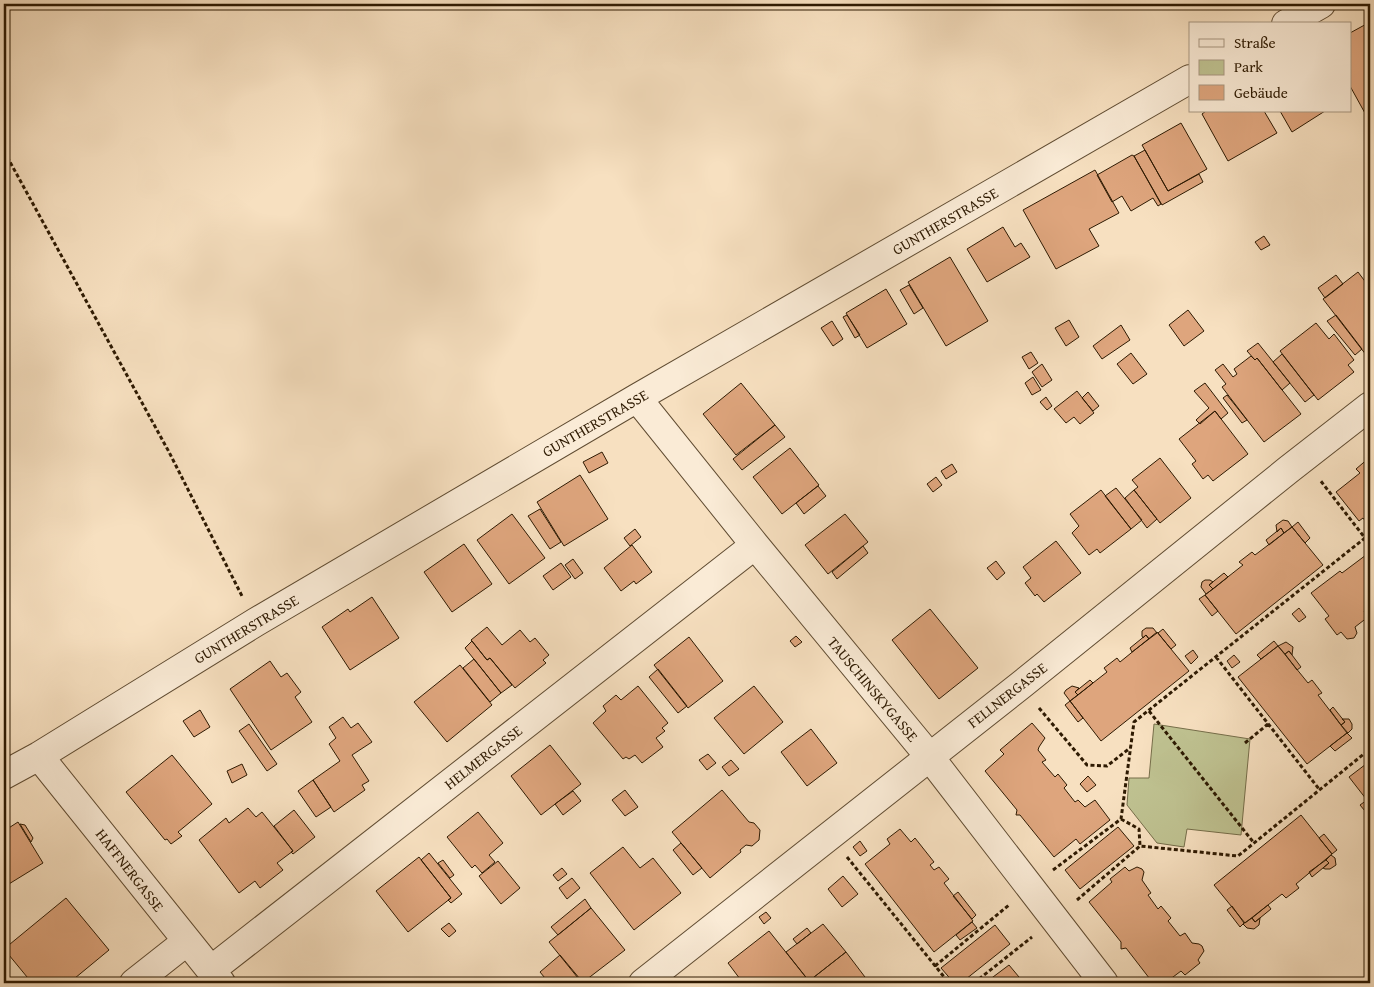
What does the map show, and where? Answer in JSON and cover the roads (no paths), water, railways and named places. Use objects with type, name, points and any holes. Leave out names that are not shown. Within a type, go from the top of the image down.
[{"type":"street","points":[[1290,22],[1321,4]]},
{"type":"street","name":"GUNTHERSTRASSE","points":[[4,775],[39,756],[256,622],[637,398],[1189,80]]},
{"type":"street","name":"TAUSCHINSKYGASSE","points":[[637,398],[929,756],[1104,983]]},
{"type":"street","name":"FELLNERGASSE","points":[[643,983],[1021,685],[1370,406]]},
{"type":"street","name":"HELMERGASSE","points":[[216,977],[755,545]]},
{"type":"street","name":"HAFFNERGASSE","points":[[39,756],[186,942],[216,977]]},
{"type":"street","points":[[134,983],[186,942]]}]
